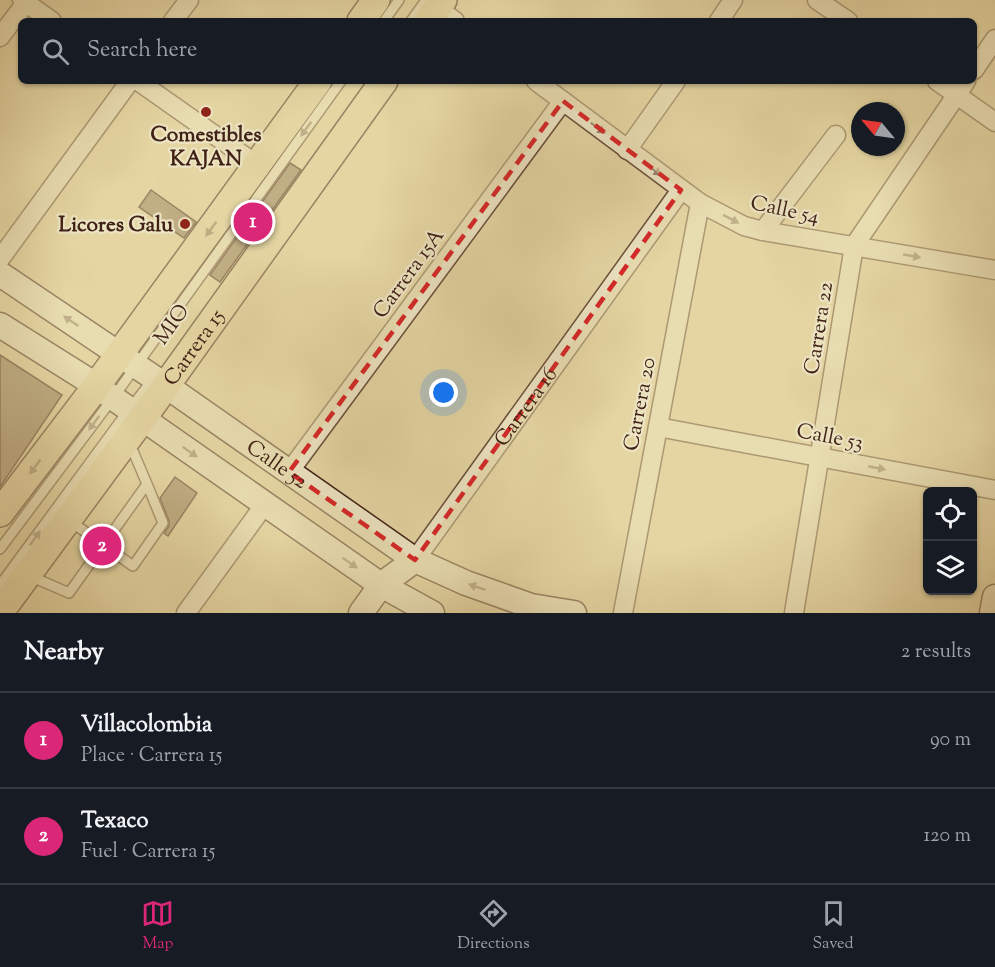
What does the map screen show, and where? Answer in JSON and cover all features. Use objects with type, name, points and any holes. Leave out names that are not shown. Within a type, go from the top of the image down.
[{"type":"main road","points":[[363,18],[376,0]]},
{"type":"main road","name":"Carrera 15","points":[[0,612],[68,519],[121,410],[147,371],[258,165],[316,84]]},
{"type":"main road","name":"Carrera 15","points":[[0,513],[121,410],[147,371],[382,84]]},
{"type":"street","points":[[175,18],[189,0]]},
{"type":"street","points":[[720,18],[734,0]]},
{"type":"street","points":[[817,0],[844,18]]},
{"type":"street","points":[[0,37],[25,1],[48,18]]},
{"type":"street","points":[[977,66],[995,39]]},
{"type":"street","points":[[0,259],[128,84]]},
{"type":"street","points":[[142,84],[258,165]]},
{"type":"street","name":"Calle 54","points":[[540,84],[681,190],[700,203],[744,226],[995,270]]},
{"type":"street","points":[[627,150],[674,84]]},
{"type":"street","points":[[962,88],[995,122]]},
{"type":"street","name":"Carrera 22","points":[[794,613],[854,246],[962,88]]},
{"type":"street","name":"Carrera 15A","points":[[289,472],[563,101]]},
{"type":"street","points":[[764,231],[836,135]]},
{"type":"street","name":"Carrera 16","points":[[361,613],[381,585],[415,560],[681,190]]},
{"type":"street","name":"Carrera 20","points":[[623,613],[700,203]]},
{"type":"street","name":"Calle 52","points":[[0,274],[147,371],[415,560],[466,583],[531,606],[574,613]]},
{"type":"street","name":"Calle 52","points":[[0,326],[381,585],[432,613]]},
{"type":"street","name":"Calle 53","points":[[658,427],[995,490]]},
{"type":"street","points":[[234,483],[257,450]]},
{"type":"street","points":[[186,613],[265,504]]},
{"type":"street","points":[[992,613],[995,597]]},
{"type":"lane","points":[[386,18],[399,0]]},
{"type":"lane","points":[[418,18],[438,10]]},
{"type":"lane","name":"MIO","points":[[147,371],[338,84]]},
{"type":"lane","points":[[68,519],[133,566],[163,523],[121,410]]},
{"type":"lane","points":[[0,549],[121,410]]},
{"type":"lane","points":[[0,585],[121,410]]},
{"type":"lane","points":[[27,575],[69,593],[147,484]]},
{"type":"highlighted area","points":[[563,101],[681,190],[415,560],[289,472]]},
{"type":"building","points":[[290,163],[301,170],[220,282],[210,275]]},
{"type":"building","points":[[151,190],[196,222],[184,238],[139,207]]},
{"type":"building","points":[[0,355],[62,395],[0,487]]},
{"type":"building","points":[[175,477],[197,493],[168,536],[164,533],[169,526],[169,521],[160,498]]},
{"type":"place","name":"Comestibles KAJAN","points":[[206,112]]},
{"type":"place","name":"Villacolombia","points":[[253,222]]},
{"type":"place","name":"Licores Galu","points":[[185,224]]},
{"type":"place","name":"Texaco","points":[[102,546]]}]
